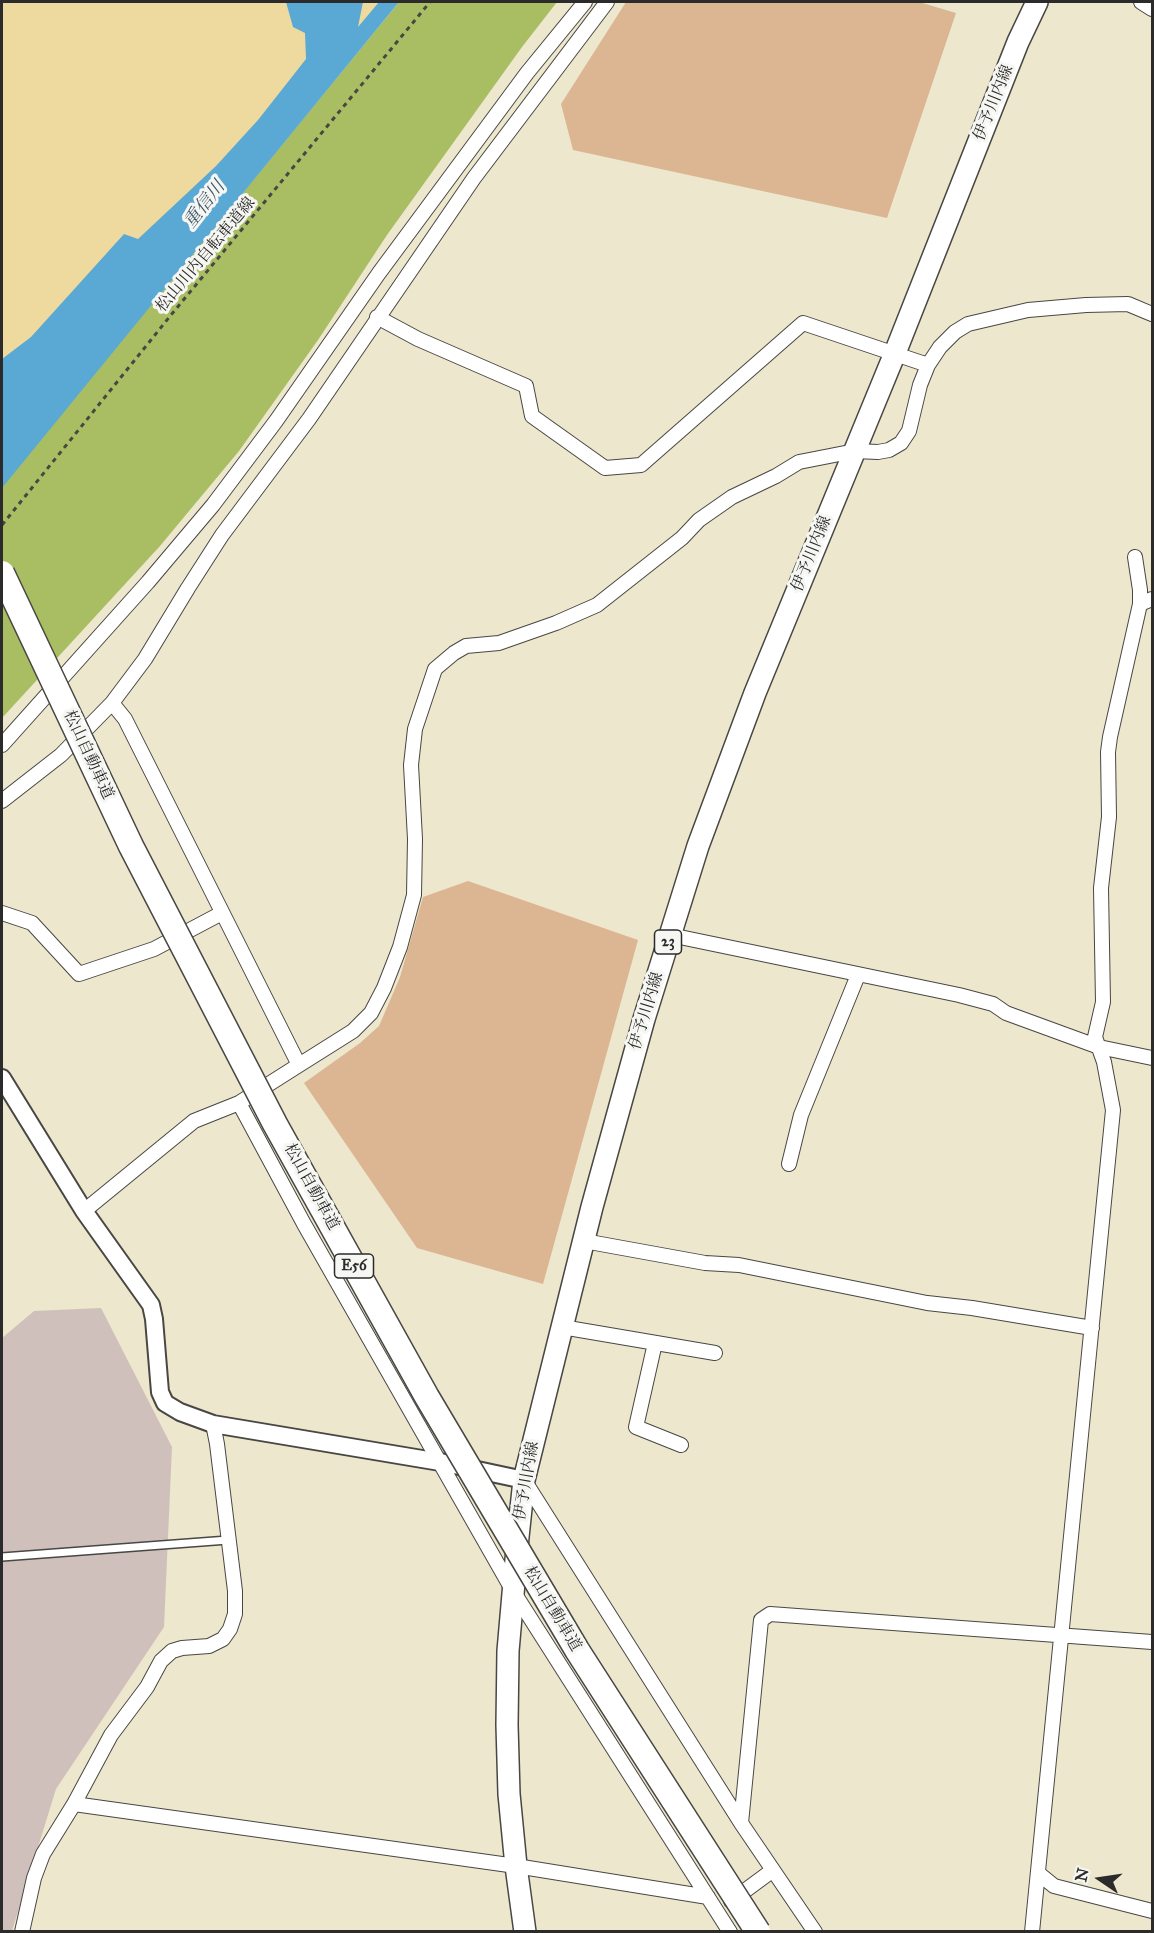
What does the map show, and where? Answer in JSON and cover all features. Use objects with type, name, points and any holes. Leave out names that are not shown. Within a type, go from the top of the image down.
[{"type":"highway","name":"松山自動車道","points":[[2,573],[137,857],[275,1124],[427,1397],[577,1650],[758,1932]]},
{"type":"main road","name":"伊予川内線","points":[[525,1932],[509,1794],[508,1651],[513,1591],[524,1480],[584,1241],[644,1019],[698,846],[751,704],[895,353],[1018,42],[1037,2]]},
{"type":"street","points":[[2,745],[148,582],[213,505],[527,73],[585,2]]},
{"type":"street","points":[[2,801],[61,755],[112,703],[145,658],[222,535],[303,427],[474,178],[607,2]]},
{"type":"street","points":[[1141,2],[1152,9]]},
{"type":"street","points":[[84,1211],[194,1121],[239,1103],[353,1031],[371,1013],[384,988],[400,947],[414,895],[415,839],[411,765],[415,729],[435,669],[454,653],[466,646],[499,643],[556,623],[597,605],[682,538],[699,520],[732,497],[799,462],[855,452],[889,450],[901,443],[909,431],[920,385],[928,365],[940,346],[968,324],[1028,310],[1098,304],[1128,304],[1152,314]]},
{"type":"street","points":[[377,317],[418,339],[526,386],[532,416],[605,468],[641,465],[803,323],[928,365]]},
{"type":"street","points":[[1032,1932],[1113,1110],[1104,1062],[1095,1037],[1103,1002],[1101,888],[1109,817],[1108,752],[1146,602],[1140,590],[1135,557]]},
{"type":"street","points":[[112,703],[125,718],[299,1065]]},
{"type":"street","points":[[2,913],[32,923],[79,974],[154,949],[222,913]]},
{"type":"street","points":[[670,934],[959,995],[993,1004],[1006,1013],[1099,1047],[1152,1058]]},
{"type":"street","points":[[789,1164],[801,1115],[858,975]]},
{"type":"street","points":[[2,1078],[84,1211],[151,1305],[160,1392],[165,1403],[180,1412],[213,1424],[440,1462],[524,1480],[741,1823],[814,1932]]},
{"type":"street","points":[[239,1103],[304,1224],[513,1591],[730,1932]]},
{"type":"street","points":[[584,1241],[705,1263],[739,1265],[927,1303],[1092,1328]]},
{"type":"street","points":[[562,1327],[715,1353]]},
{"type":"street","points":[[655,1343],[636,1427],[681,1445]]},
{"type":"street","points":[[22,1932],[34,1878],[44,1854],[111,1735],[147,1687],[161,1661],[172,1651],[209,1646],[223,1639],[236,1614],[213,1424]]},
{"type":"street","points":[[741,1823],[761,1620],[770,1614],[1152,1642]]},
{"type":"street","points":[[74,1804],[516,1866],[708,1896]]},
{"type":"street","points":[[717,1911],[773,1870]]},
{"type":"street","points":[[1038,1873],[1054,1886],[1152,1911]]},
{"type":"lane","points":[[2,1557],[228,1540]]},
{"type":"path","name":"松山川内自転車道線","points":[[2,525],[171,315],[430,2]]},
{"type":"shaded area","points":[[101,1308],[172,1447],[164,1627],[56,1789],[12,1931],[2,1932],[2,1338],[34,1311]]},
{"type":"green space","points":[[399,2],[557,2],[387,235],[318,340],[239,451],[160,546],[2,718],[2,486]]},
{"type":"sand","points":[[2,2],[399,2],[2,486]]},
{"type":"water","name":"重信川","points":[[286,2],[363,2],[358,27],[379,2],[399,2],[2,488],[2,359],[31,337],[124,234],[138,239],[216,166],[258,120],[306,59],[305,33],[293,27]]},
{"type":"building","points":[[626,2],[919,2],[956,13],[887,218],[573,150],[561,104]]},
{"type":"building","points":[[468,881],[638,940],[543,1284],[417,1248],[304,1083],[360,1043],[379,1026],[400,977],[423,897]]}]
